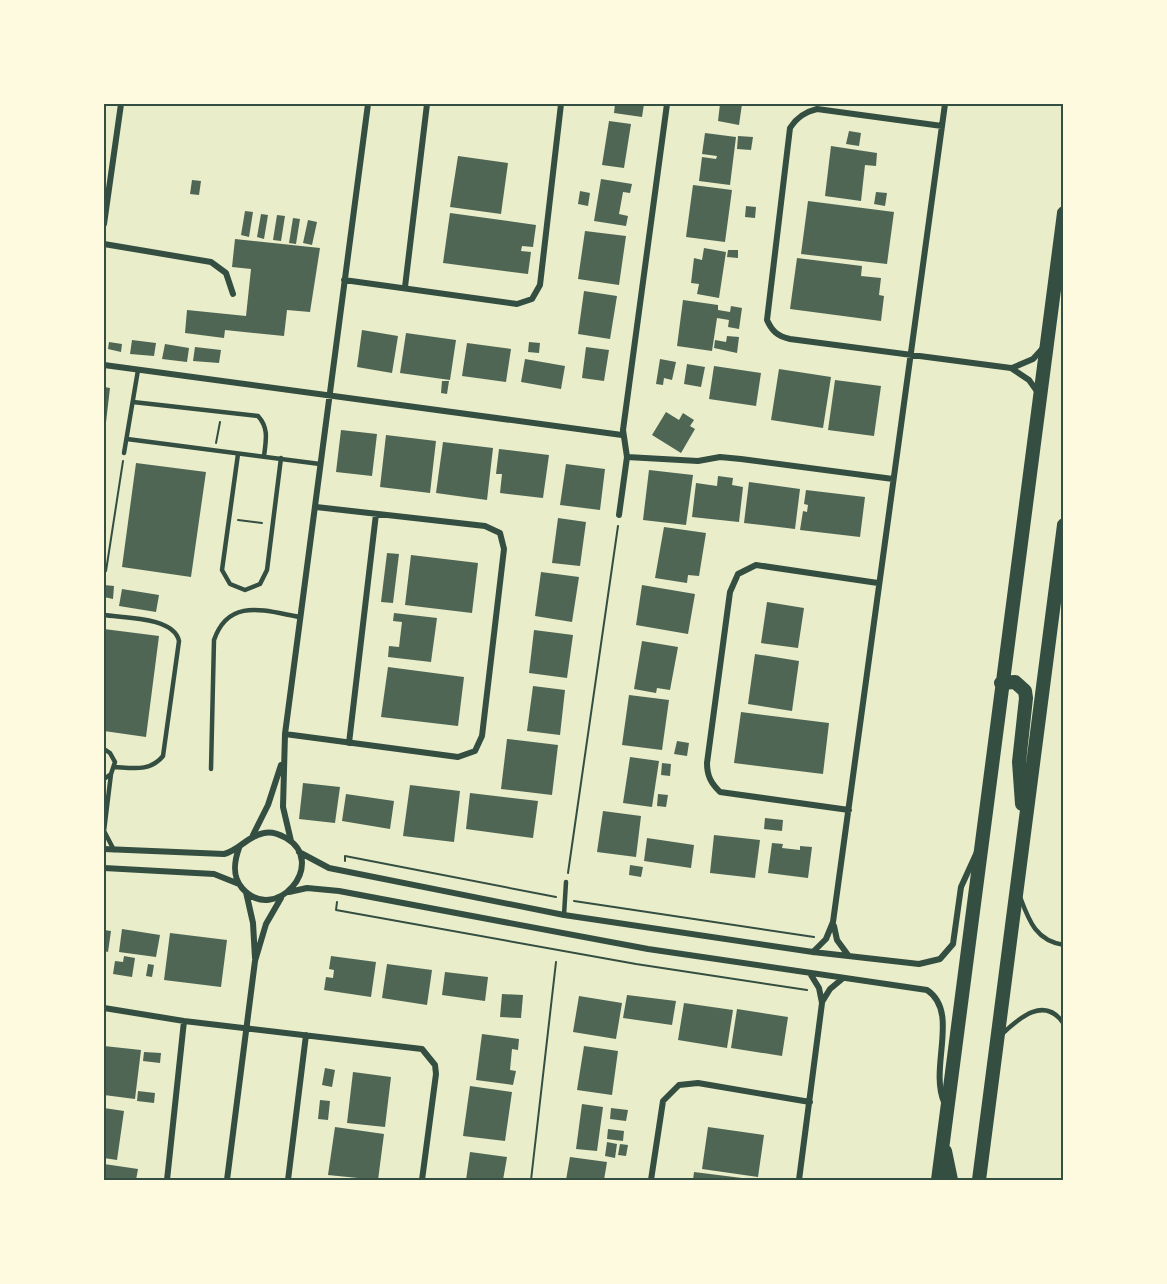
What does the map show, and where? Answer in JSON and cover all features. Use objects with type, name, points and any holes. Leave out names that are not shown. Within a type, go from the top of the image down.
[{"type":"main road","points":[[938,1180],[1064,213]]},
{"type":"main road","points":[[980,1180],[1064,525]]},
{"type":"main road","points":[[1001,683],[1008,681],[1021,686],[1026,698],[1019,776],[1025,818]]},
{"type":"main road","points":[[943,1143],[951,1180]]},
{"type":"street","points":[[104,224],[121,104]]},
{"type":"street","points":[[368,104],[285,734],[283,807],[291,841],[299,852],[319,864],[343,870],[564,915],[813,952],[919,964],[940,959],[953,944],[961,887],[969,866],[980,849]]},
{"type":"street","points":[[405,287],[428,104]]},
{"type":"street","points":[[344,280],[517,304],[532,299],[538,293],[561,104]]},
{"type":"street","points":[[620,515],[627,457],[622,435],[667,104]]},
{"type":"street","points":[[813,952],[826,939],[833,922],[945,104]]},
{"type":"street","points":[[942,126],[817,109],[801,115],[790,128],[767,320],[771,330],[779,336],[790,339],[1011,368],[1029,380],[1041,399]]},
{"type":"street","points":[[104,244],[211,262],[226,273],[233,294]]},
{"type":"street","points":[[1011,368],[1032,359],[1048,339]]},
{"type":"street","points":[[104,365],[622,435]]},
{"type":"street","points":[[627,457],[698,461],[720,457],[893,479]]},
{"type":"street","points":[[285,734],[458,757],[475,751],[482,735],[504,549],[500,533],[485,526],[316,507]]},
{"type":"street","points":[[349,743],[375,514]]},
{"type":"street","points":[[849,810],[720,792],[712,784],[707,774],[707,763],[730,592],[738,574],[756,565],[878,583]]},
{"type":"street","points":[[253,836],[268,805],[284,756]]},
{"type":"street","points":[[104,849],[224,854],[239,848],[253,836],[266,832],[279,834],[291,841]]},
{"type":"street","points":[[239,848],[234,866],[239,884],[246,892],[257,898],[269,900],[307,888],[339,891],[648,949],[811,975],[927,990],[939,1000],[944,1013],[939,1084],[948,1110]]},
{"type":"street","points":[[289,892],[301,874],[299,852]]},
{"type":"street","points":[[104,868],[214,874],[239,884]]},
{"type":"street","points":[[227,1180],[255,962],[253,923],[246,892]]},
{"type":"street","points":[[255,962],[267,924],[281,897]]},
{"type":"street","points":[[833,922],[837,940],[848,955]]},
{"type":"street","points":[[799,1180],[822,1003],[819,988],[811,975]]},
{"type":"street","points":[[822,1003],[830,989],[842,979]]},
{"type":"street","points":[[104,1008],[184,1021],[412,1046],[429,1056],[436,1074],[422,1180]]},
{"type":"street","points":[[167,1180],[184,1021]]},
{"type":"street","points":[[288,1180],[306,1035]]},
{"type":"street","points":[[651,1180],[663,1101],[679,1085],[698,1083],[810,1102]]},
{"type":"lane","points":[[124,453],[138,370]]},
{"type":"lane","points":[[133,402],[249,413],[258,416],[267,431],[264,456]]},
{"type":"lane","points":[[127,439],[320,464]]},
{"type":"lane","points":[[238,454],[222,570],[230,584],[245,590],[253,588],[265,578],[274,525],[281,458]]},
{"type":"lane","points":[[211,769],[214,640],[218,629],[233,614],[244,610],[300,617]]},
{"type":"lane","points":[[104,615],[169,625],[178,634],[179,641],[163,756],[152,766],[145,768],[114,766]]},
{"type":"lane","points":[[104,749],[113,757],[114,766],[104,831],[114,849]]},
{"type":"lane","points":[[104,779],[111,774]]},
{"type":"lane","points":[[564,915],[566,882]]},
{"type":"lane","points":[[1016,886],[1036,932],[1048,941],[1064,945]]},
{"type":"lane","points":[[998,1038],[1029,1012],[1037,1010],[1054,1014],[1064,1024]]},
{"type":"path","points":[[214,451],[222,410]]},
{"type":"path","points":[[104,570],[106,570],[124,453]]},
{"type":"path","points":[[566,882],[620,515]]},
{"type":"path","points":[[230,519],[274,525]]},
{"type":"path","points":[[343,870],[345,856],[566,899],[810,937],[819,936]]},
{"type":"path","points":[[339,891],[336,910],[636,964],[811,991]]},
{"type":"path","points":[[531,1180],[556,962]]},
{"type":"building","points":[[615,104],[644,104],[642,117],[614,113]]},
{"type":"building","points":[[720,104],[742,104],[739,125],[718,121]]},
{"type":"building","points":[[609,121],[631,124],[624,168],[602,165]]},
{"type":"building","points":[[849,131],[861,133],[859,146],[846,144]]},
{"type":"building","points":[[705,133],[736,137],[730,185],[699,181],[702,157],[716,159],[717,156],[702,154]]},
{"type":"building","points":[[738,136],[753,137],[751,150],[737,149]]},
{"type":"building","points":[[831,146],[877,153],[876,166],[865,165],[861,201],[825,196]]},
{"type":"building","points":[[458,156],[508,163],[501,214],[450,207]]},
{"type":"building","points":[[601,179],[632,184],[630,193],[623,192],[619,214],[628,216],[626,226],[594,221]]},
{"type":"building","points":[[192,180],[201,181],[199,195],[190,194]]},
{"type":"building","points":[[693,185],[732,190],[725,242],[686,237]]},
{"type":"building","points":[[580,191],[590,193],[588,206],[578,204]]},
{"type":"building","points":[[876,192],[887,193],[885,206],[874,204]]},
{"type":"building","points":[[808,201],[894,212],[887,264],[801,254]]},
{"type":"building","points":[[746,206],[756,207],[755,218],[745,217]]},
{"type":"building","points":[[245,211],[253,212],[249,237],[241,235]]},
{"type":"building","points":[[450,213],[536,225],[533,247],[522,246],[521,251],[531,252],[528,274],[443,263]]},
{"type":"building","points":[[261,214],[268,215],[264,239],[257,237]]},
{"type":"building","points":[[277,215],[285,216],[281,241],[273,240]]},
{"type":"building","points":[[293,218],[300,219],[296,244],[289,243]]},
{"type":"building","points":[[308,220],[317,222],[312,245],[303,243]]},
{"type":"building","points":[[585,231],[626,236],[619,285],[578,279]]},
{"type":"building","points":[[235,239],[320,248],[310,312],[287,310],[284,336],[225,330],[224,338],[185,333],[187,310],[246,316],[251,269],[232,267]]},
{"type":"building","points":[[704,248],[726,252],[719,298],[697,294],[699,284],[691,283],[694,258],[702,260]]},
{"type":"building","points":[[728,250],[738,250],[738,258],[727,257]]},
{"type":"building","points":[[797,258],[862,266],[861,276],[881,278],[879,295],[884,296],[881,321],[790,309]]},
{"type":"building","points":[[584,291],[617,296],[610,339],[578,334]]},
{"type":"building","points":[[683,300],[718,305],[718,310],[730,312],[731,306],[742,308],[739,329],[728,327],[729,320],[717,318],[712,351],[677,346]]},
{"type":"building","points":[[362,330],[398,336],[392,373],[357,367]]},
{"type":"building","points":[[406,333],[456,340],[450,380],[400,373]]},
{"type":"building","points":[[727,336],[739,337],[737,353],[714,348],[715,340],[726,342]]},
{"type":"building","points":[[132,340],[156,343],[154,356],[130,354]]},
{"type":"building","points":[[109,342],[122,344],[121,352],[108,349]]},
{"type":"building","points":[[529,342],[540,343],[539,353],[528,352]]},
{"type":"building","points":[[467,343],[511,349],[506,382],[462,376]]},
{"type":"building","points":[[165,344],[189,348],[187,362],[162,359]]},
{"type":"building","points":[[195,347],[221,350],[219,363],[193,361]]},
{"type":"building","points":[[586,347],[609,350],[604,381],[582,378]]},
{"type":"building","points":[[525,359],[565,366],[561,389],[521,382]]},
{"type":"building","points":[[660,359],[676,362],[672,380],[664,378],[663,385],[656,384]]},
{"type":"building","points":[[687,364],[705,367],[701,387],[684,384]]},
{"type":"building","points":[[714,366],[761,373],[756,406],[709,399]]},
{"type":"building","points":[[779,369],[831,377],[823,428],[771,420]]},
{"type":"building","points":[[835,380],[881,386],[874,436],[828,430]]},
{"type":"building","points":[[442,381],[449,381],[447,394],[441,393]]},
{"type":"building","points":[[104,387],[110,388],[105,431],[104,431]]},
{"type":"building","points":[[666,412],[679,420],[683,413],[694,420],[690,426],[695,429],[681,453],[652,435]]},
{"type":"building","points":[[341,430],[377,434],[372,476],[336,472]]},
{"type":"building","points":[[386,435],[436,441],[430,493],[380,487]]},
{"type":"building","points":[[443,442],[493,448],[487,500],[436,493]]},
{"type":"building","points":[[499,449],[549,455],[543,498],[500,493],[502,474],[496,474]]},
{"type":"building","points":[[136,463],[206,472],[191,577],[122,567]]},
{"type":"building","points":[[566,464],[605,469],[600,510],[560,505]]},
{"type":"building","points":[[649,470],[693,475],[686,525],[643,520]]},
{"type":"building","points":[[718,476],[733,478],[732,485],[743,487],[739,522],[692,517],[696,483],[717,486]]},
{"type":"building","points":[[749,482],[800,489],[795,529],[744,523]]},
{"type":"building","points":[[806,490],[865,497],[860,537],[800,530],[803,511],[807,512],[808,505],[804,504]]},
{"type":"building","points":[[558,518],[586,522],[580,566],[552,563]]},
{"type":"building","points":[[664,527],[706,533],[699,576],[688,575],[687,583],[655,578]]},
{"type":"building","points":[[387,553],[399,554],[393,603],[381,602]]},
{"type":"building","points":[[411,555],[478,563],[472,613],[405,605]]},
{"type":"building","points":[[541,572],[579,577],[572,622],[535,616]]},
{"type":"building","points":[[104,585],[114,586],[113,599],[104,597]]},
{"type":"building","points":[[642,585],[695,594],[688,634],[636,625]]},
{"type":"building","points":[[122,589],[159,595],[156,612],[119,606]]},
{"type":"building","points":[[767,602],[804,608],[798,648],[761,643]]},
{"type":"building","points":[[394,613],[437,618],[431,662],[388,657],[389,646],[399,647],[402,622],[393,621]]},
{"type":"building","points":[[104,629],[159,636],[146,737],[104,731]]},
{"type":"building","points":[[534,630],[573,635],[567,678],[529,673]]},
{"type":"building","points":[[642,641],[678,647],[670,690],[657,688],[656,693],[634,689]]},
{"type":"building","points":[[755,654],[799,661],[792,711],[748,704]]},
{"type":"building","points":[[388,667],[464,677],[458,726],[381,717]]},
{"type":"building","points":[[533,686],[565,690],[560,735],[527,731]]},
{"type":"building","points":[[629,695],[669,700],[662,750],[622,745]]},
{"type":"building","points":[[741,712],[829,723],[823,774],[734,763]]},
{"type":"building","points":[[507,739],[558,745],[552,795],[501,789]]},
{"type":"building","points":[[677,741],[689,743],[687,756],[674,754]]},
{"type":"building","points":[[630,757],[659,761],[652,807],[623,803]]},
{"type":"building","points":[[662,763],[671,764],[670,776],[661,775]]},
{"type":"building","points":[[303,783],[340,787],[335,823],[299,819]]},
{"type":"building","points":[[410,785],[460,791],[454,842],[403,836]]},
{"type":"building","points":[[470,793],[538,801],[533,838],[466,829]]},
{"type":"building","points":[[346,794],[394,801],[390,829],[342,821]]},
{"type":"building","points":[[658,794],[668,795],[666,807],[657,806]]},
{"type":"building","points":[[603,811],[641,816],[636,857],[597,852]]},
{"type":"building","points":[[765,818],[783,820],[782,831],[764,829]]},
{"type":"building","points":[[714,835],[760,840],[755,878],[710,873]]},
{"type":"building","points":[[647,838],[694,845],[691,868],[644,861]]},
{"type":"building","points":[[772,843],[783,844],[782,848],[800,850],[800,846],[812,847],[808,878],[768,873]]},
{"type":"building","points":[[630,865],[643,867],[641,877],[629,875]]},
{"type":"building","points":[[122,929],[160,935],[156,957],[119,952]]},
{"type":"building","points":[[104,930],[111,931],[108,952],[104,951]]},
{"type":"building","points":[[170,933],[227,940],[221,987],[164,980]]},
{"type":"building","points":[[124,956],[135,958],[132,977],[113,974],[115,961],[123,962]]},
{"type":"building","points":[[331,956],[376,962],[371,997],[324,990],[326,977],[333,978],[334,970],[329,969]]},
{"type":"building","points":[[148,964],[154,965],[152,977],[146,976]]},
{"type":"building","points":[[387,964],[432,970],[427,1005],[382,998]]},
{"type":"building","points":[[445,972],[488,977],[485,1001],[442,995]]},
{"type":"building","points":[[502,994],[523,995],[521,1018],[500,1017]]},
{"type":"building","points":[[627,995],[676,1001],[672,1025],[623,1018]]},
{"type":"building","points":[[579,996],[622,1003],[616,1039],[573,1032]]},
{"type":"building","points":[[684,1003],[733,1010],[727,1048],[678,1040]]},
{"type":"building","points":[[737,1009],[788,1017],[782,1056],[731,1048]]},
{"type":"building","points":[[482,1034],[519,1039],[518,1050],[512,1049],[510,1070],[516,1071],[513,1085],[476,1080]]},
{"type":"building","points":[[104,1046],[141,1050],[135,1099],[104,1095]]},
{"type":"building","points":[[584,1046],[618,1051],[612,1095],[577,1090]]},
{"type":"building","points":[[144,1052],[161,1053],[160,1063],[143,1061]]},
{"type":"building","points":[[325,1068],[335,1070],[332,1087],[322,1085]]},
{"type":"building","points":[[353,1072],[391,1077],[385,1127],[347,1123]]},
{"type":"building","points":[[470,1086],[512,1092],[505,1141],[463,1136]]},
{"type":"building","points":[[138,1091],[155,1093],[154,1103],[137,1101]]},
{"type":"building","points":[[320,1100],[330,1101],[328,1120],[318,1119]]},
{"type":"building","points":[[582,1104],[603,1107],[597,1151],[576,1149]]},
{"type":"building","points":[[104,1108],[124,1111],[117,1160],[104,1158]]},
{"type":"building","points":[[611,1108],[628,1110],[626,1121],[610,1119]]},
{"type":"building","points":[[335,1127],[384,1134],[378,1180],[328,1175]]},
{"type":"building","points":[[708,1127],[764,1135],[758,1177],[702,1169]]},
{"type":"building","points":[[608,1129],[624,1131],[623,1141],[607,1139]]},
{"type":"building","points":[[607,1142],[617,1144],[615,1158],[605,1156]]},
{"type":"building","points":[[620,1144],[628,1145],[626,1156],[618,1155]]},
{"type":"building","points":[[470,1152],[507,1157],[503,1180],[466,1180]]},
{"type":"building","points":[[570,1157],[607,1162],[604,1180],[566,1180]]},
{"type":"building","points":[[104,1164],[138,1169],[136,1180],[104,1180]]},
{"type":"building","points":[[694,1172],[742,1178],[742,1180],[693,1180]]}]
